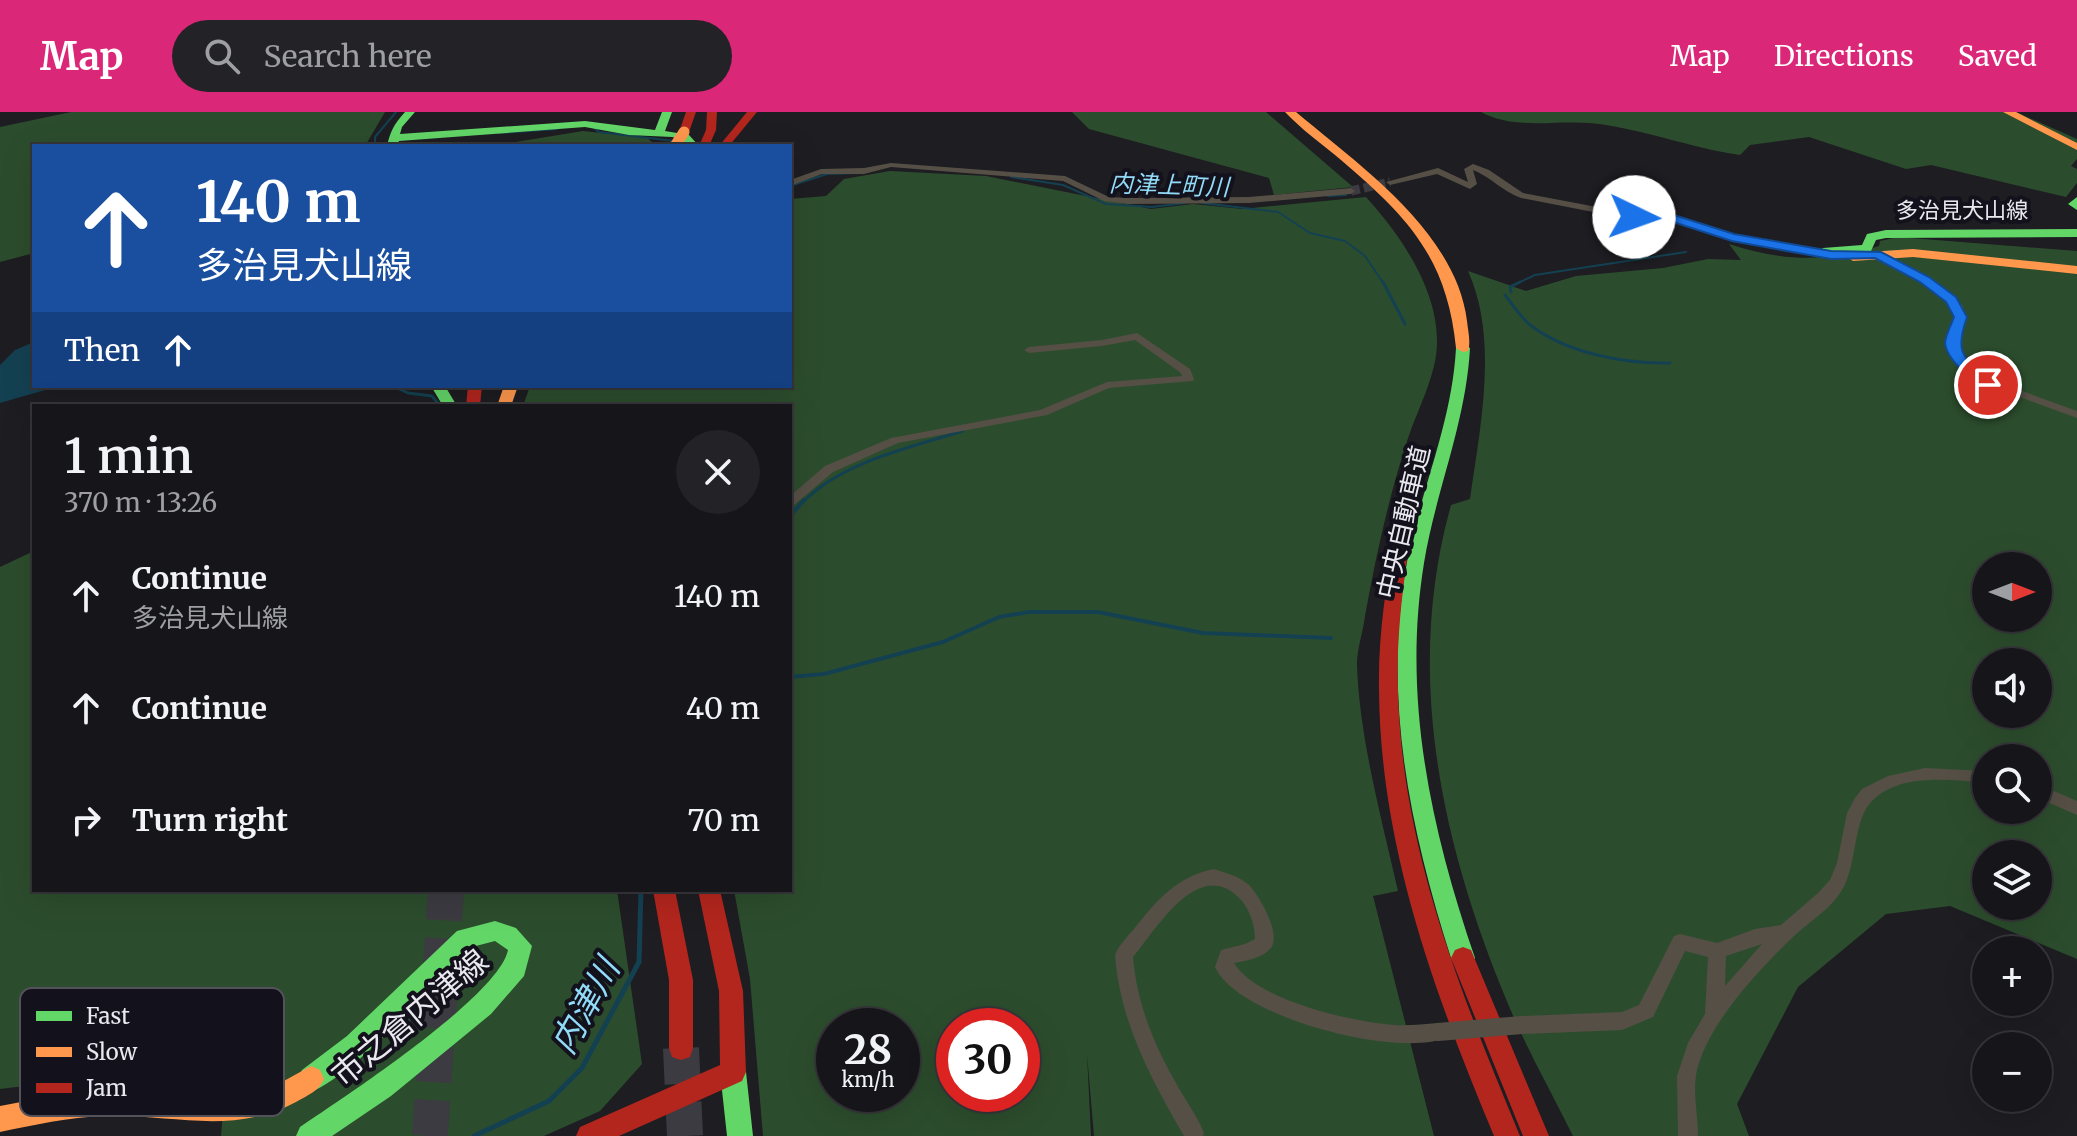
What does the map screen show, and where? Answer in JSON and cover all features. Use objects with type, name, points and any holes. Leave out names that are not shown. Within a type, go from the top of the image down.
[{"type":"main road","points":[[391,142],[410,112]]},
{"type":"main road","points":[[659,133],[667,112]]},
{"type":"main road","points":[[691,112],[698,143]]},
{"type":"main road","name":"中央自動車道","points":[[1280,112],[1363,182],[1399,218],[1433,272],[1448,326],[1450,353],[1445,391],[1392,581],[1386,662],[1387,712],[1407,839],[1429,924],[1456,1006],[1507,1136]]},
{"type":"main road","name":"中央自動車道","points":[[1290,112],[1374,180],[1412,219],[1444,269],[1459,309],[1465,360],[1463,386],[1411,586],[1406,666],[1409,715],[1429,839],[1453,924],[1481,1005],[1536,1136]]},
{"type":"main road","points":[[2008,112],[2077,147]]},
{"type":"main road","points":[[698,143],[751,113]]},
{"type":"main road","points":[[698,143],[715,115]]},
{"type":"main road","points":[[391,142],[585,124],[685,137],[698,143]]},
{"type":"main road","points":[[2077,200],[2074,204],[2077,207]]},
{"type":"main road","name":"多治見犬山線","points":[[1823,252],[1867,248],[1871,237],[1886,234],[2000,236],[2077,233]]},
{"type":"main road","name":"多治見犬山線","points":[[1823,252],[1847,257],[1913,253],[2077,270]]},
{"type":"main road","points":[[664,892],[681,980],[681,1048]]},
{"type":"main road","points":[[709,892],[731,991],[733,1072],[740,1136]]},
{"type":"main road","name":"市之倉内津線","points":[[284,1097],[317,1078],[465,938],[491,928],[510,934],[520,946],[516,968],[482,1006],[382,1087],[309,1136]]},
{"type":"main road","points":[[589,1136],[733,1072]]},
{"type":"main road","name":"市之倉内津線","points":[[0,1119],[20,1115]]},
{"type":"street","points":[[792,182],[821,172],[864,171],[891,165],[1065,179],[1107,199],[1128,201],[1249,200],[1351,191]]},
{"type":"street","points":[[1390,182],[1438,171],[1470,186],[1473,184],[1468,169],[1473,167],[1493,176],[1507,191],[1521,195],[1634,217],[1674,219],[1732,237],[1823,252]]},
{"type":"street","points":[[1877,255],[1938,288],[1958,306],[1961,324],[1952,341],[1953,349],[1974,377],[2077,415]]},
{"type":"street","points":[[792,500],[829,469],[895,440],[1056,410],[1107,385],[1189,379],[1186,371],[1137,336],[1102,343],[1029,350]]},
{"type":"street","points":[[1688,1136],[1687,1071],[1714,1015],[1784,933],[1836,886],[1848,864],[1851,827],[1867,795],[1901,779],[1941,772],[1972,775]]},
{"type":"street","points":[[2052,797],[2077,808]]},
{"type":"street","points":[[1194,1133],[1160,1076],[1134,1014],[1125,982],[1124,955],[1175,893],[1201,877],[1222,877],[1245,891],[1266,928],[1264,943],[1248,952],[1227,956],[1224,967],[1234,980],[1276,1003],[1357,1029],[1396,1035],[1622,1021],[1646,1011],[1680,942],[1717,951],[1755,937],[1784,933]]},
{"type":"street","points":[[1714,1015],[1717,951]]},
{"type":"green space","points":[[71,112],[385,112],[366,144],[32,144],[32,254],[0,262],[0,127]]},
{"type":"green space","points":[[1072,112],[1266,112],[1353,187],[1274,195],[1269,178],[1089,129]]},
{"type":"green space","points":[[1481,112],[2016,112],[2077,139],[2077,159],[2071,166],[2077,169],[2077,183],[2066,197],[1931,165],[1906,169],[1809,137],[1750,145],[1740,155],[1609,126],[1576,122],[1520,123]]},
{"type":"green space","points":[[583,131],[647,138],[654,144],[504,144]]},
{"type":"green space","points":[[890,171],[986,176],[1151,209],[1193,204],[1242,209],[1366,197],[1409,253],[1429,297],[1437,343],[1431,377],[1407,440],[1387,512],[1357,664],[1367,749],[1398,891],[1373,896],[1434,1136],[1094,1136],[1087,1054],[1091,1136],[763,1136],[750,979],[734,892],[792,892],[792,404],[524,404],[529,388],[792,388],[792,199],[826,196],[844,179]]},
{"type":"green space","points":[[1898,237],[2077,251],[2077,959],[2052,949],[2052,936],[2022,936],[1984,920],[2052,920],[2052,840],[1972,840],[1972,915],[1950,906],[1886,914],[1798,987],[1737,1104],[1749,1136],[1573,1136],[1513,1017],[1483,940],[1463,879],[1436,756],[1431,693],[1431,631],[1437,568],[1451,505],[1470,499],[1484,384],[1483,326],[1468,271],[1526,291],[1576,276],[1663,268],[1708,259],[1741,260],[1729,244],[1767,254],[1804,258],[1841,255],[1879,246],[1880,241]]},
{"type":"green space","points":[[32,552],[32,892],[617,892],[642,1064],[600,1111],[544,1136],[221,1136],[223,1116],[284,1116],[284,988],[20,988],[20,1087],[0,1089],[0,567]]},
{"type":"water","points":[[32,343],[32,388],[52,388],[0,403],[0,365],[15,350]]},
{"type":"waterway","name":"内津川","points":[[375,144],[375,137],[396,112]]},
{"type":"waterway","name":"内津上町川","points":[[594,128],[599,132],[674,141]]},
{"type":"waterway","name":"内津上町川","points":[[499,133],[557,129]]},
{"type":"waterway","name":"内津上町川","points":[[792,185],[827,174],[859,173]]},
{"type":"waterway","name":"内津上町川","points":[[1011,177],[1063,185],[1106,204],[1152,207],[1185,203]]},
{"type":"waterway","points":[[1328,196],[1346,195]]},
{"type":"waterway","name":"内津上町川","points":[[1202,203],[1278,212],[1310,233],[1345,241],[1365,256],[1384,284]]},
{"type":"waterway","points":[[1516,284],[1535,275],[1686,252]]},
{"type":"waterway","name":"内津上町川","points":[[1383,282],[1405,324]]},
{"type":"waterway","points":[[1516,284],[1520,282]]},
{"type":"waterway","points":[[1511,292],[1510,287],[1516,284]]},
{"type":"waterway","points":[[1505,295],[1529,324],[1560,342],[1615,359],[1670,363]]},
{"type":"waterway","name":"内津川","points":[[397,388],[408,393],[432,396],[438,404]]},
{"type":"waterway","points":[[803,502],[819,488],[857,466],[963,431]]},
{"type":"waterway","points":[[792,514],[804,500]]},
{"type":"waterway","points":[[792,677],[824,674],[943,642],[999,617],[1029,612],[1098,612],[1203,633],[1331,638]]},
{"type":"waterway","name":"内津川","points":[[474,1136],[549,1101],[582,1068],[639,962],[641,892]]},
{"type":"tunnel","points":[[1351,191],[1390,182]]},
{"type":"tunnel","points":[[430,1136],[446,892]]},
{"type":"tunnel","points":[[681,1048],[685,1136]]},
{"type":"traffic: fast","points":[[392,144],[397,126],[410,112]]},
{"type":"traffic: fast","points":[[659,133],[667,112]]},
{"type":"traffic: fast","points":[[391,138],[585,124],[629,132],[672,134],[685,137],[692,144]]},
{"type":"traffic: fast","points":[[2077,200],[2074,204],[2077,207]]},
{"type":"traffic: fast","points":[[1823,252],[1867,248],[1871,237],[1886,234],[2077,233]]},
{"type":"traffic: fast","points":[[1463,348],[1458,401],[1416,560],[1408,610],[1406,660],[1407,711],[1422,812],[1433,862],[1463,958]]},
{"type":"traffic: fast","points":[[439,388],[449,404]]},
{"type":"traffic: fast","points":[[309,1136],[382,1087],[482,1006],[516,968],[520,946],[508,935],[495,931],[465,938],[356,1044],[311,1079]]},
{"type":"traffic: fast","points":[[733,1072],[740,1136]]},
{"type":"traffic: slow","points":[[1290,112],[1377,186],[1428,242],[1447,274],[1459,309],[1463,348]]},
{"type":"traffic: slow","points":[[2008,112],[2077,147]]},
{"type":"traffic: slow","points":[[676,144],[684,132]]},
{"type":"traffic: slow","points":[[1853,257],[1913,253],[2077,270]]},
{"type":"traffic: slow","points":[[505,404],[510,388]]},
{"type":"traffic: slow","points":[[284,1095],[311,1079]]},
{"type":"traffic: slow","points":[[0,1119],[20,1115]]},
{"type":"traffic: jam","points":[[684,132],[691,112]]},
{"type":"traffic: jam","points":[[705,144],[711,130],[712,112]]},
{"type":"traffic: jam","points":[[726,144],[752,112]]},
{"type":"traffic: jam","points":[[473,404],[475,388]]},
{"type":"traffic: jam","points":[[1402,537],[1388,669],[1391,746],[1398,804],[1425,918],[1443,973],[1507,1136]]},
{"type":"traffic: jam","points":[[664,892],[681,980],[681,1048]]},
{"type":"traffic: jam","points":[[589,1136],[733,1072],[731,991],[709,892]]},
{"type":"traffic: jam","points":[[1463,958],[1536,1136]]},
{"type":"route","points":[[1634,217],[1674,219],[1732,237],[1831,255],[1877,255],[1924,279],[1958,306],[1961,324],[1952,341],[1953,349],[1974,377],[1988,385]]}]
